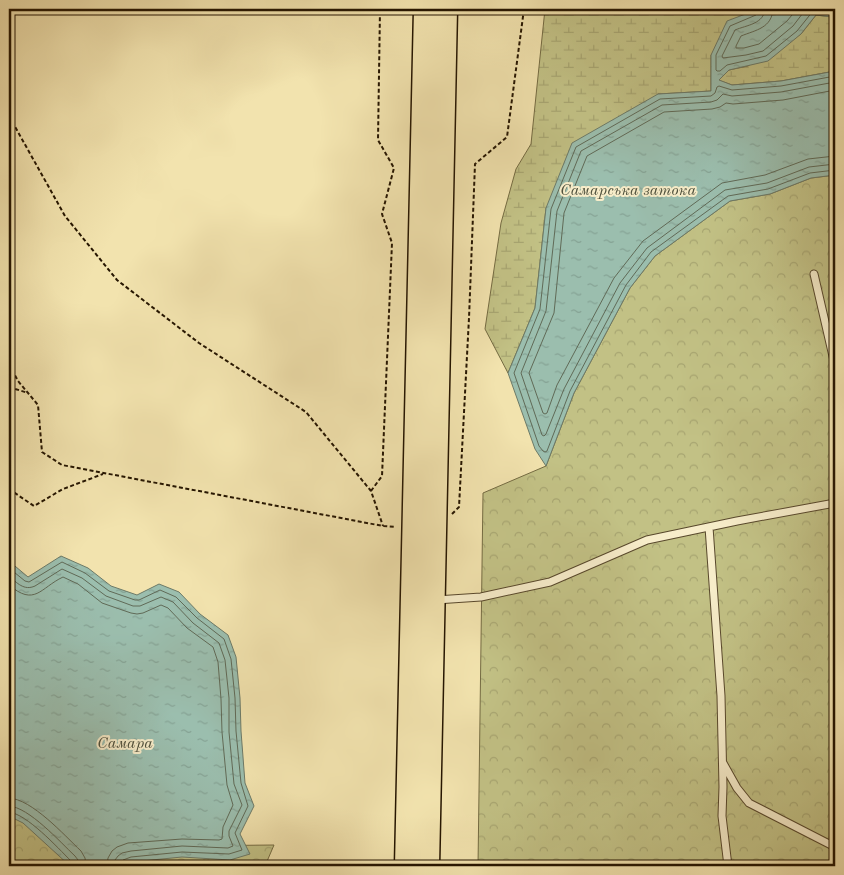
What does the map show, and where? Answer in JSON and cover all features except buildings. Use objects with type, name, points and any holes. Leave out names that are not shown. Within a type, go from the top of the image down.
[{"type":"highway","points":[[425,9],[424,528],[434,601],[428,866]]},
{"type":"highway","points":[[406,866],[424,528],[446,9]]},
{"type":"lane","points":[[814,274],[835,365]]},
{"type":"lane","points":[[434,601],[481,597],[550,582],[647,540],[835,503]]},
{"type":"lane","points":[[708,527],[721,696],[722,816],[728,866]]},
{"type":"lane","points":[[722,762],[737,788],[749,803],[835,847]]},
{"type":"path","points":[[370,491],[382,476],[392,243],[382,214],[394,168],[378,140],[380,9]]},
{"type":"path","points":[[9,364],[18,381],[38,405],[42,452],[62,466],[384,526],[424,528],[459,507],[475,164],[508,137],[524,9]]},
{"type":"path","points":[[9,116],[65,216],[117,280],[199,343],[306,412],[370,491],[384,526]]},
{"type":"path","points":[[9,387],[28,393]]},
{"type":"path","points":[[9,489],[34,506],[63,489],[105,473]]},
{"type":"green space","points":[[545,9],[775,9],[756,10],[711,55],[711,91],[658,94],[546,208],[535,308],[508,373],[485,329],[501,223],[516,169],[531,144]]},
{"type":"green space","points":[[816,15],[832,17],[835,15],[835,71],[781,81],[732,85],[718,80],[729,70],[748,66],[801,34]]},
{"type":"green space","points":[[835,175],[835,866],[478,866],[483,493],[546,466],[574,393],[630,288],[655,256],[730,201],[770,194],[811,178]]},
{"type":"green space","points":[[9,807],[80,847],[274,845],[265,866],[9,866]]},
{"type":"water","name":"Самарська затока","points":[[835,9],[835,15],[832,17],[816,15],[801,34],[768,61],[729,70],[719,80],[732,85],[781,81],[835,71],[835,175],[811,178],[770,194],[730,201],[655,256],[630,288],[574,393],[546,466],[535,449],[508,373],[535,308],[546,208],[572,143],[658,94],[711,91],[711,55],[727,21],[756,10]]},
{"type":"water","name":"Самара","points":[[61,556],[88,568],[111,586],[137,595],[159,584],[179,592],[200,614],[228,635],[236,657],[245,783],[254,806],[240,834],[250,854],[230,860],[182,857],[132,862],[120,866],[70,866],[23,823],[9,816],[9,561],[28,577]]}]
